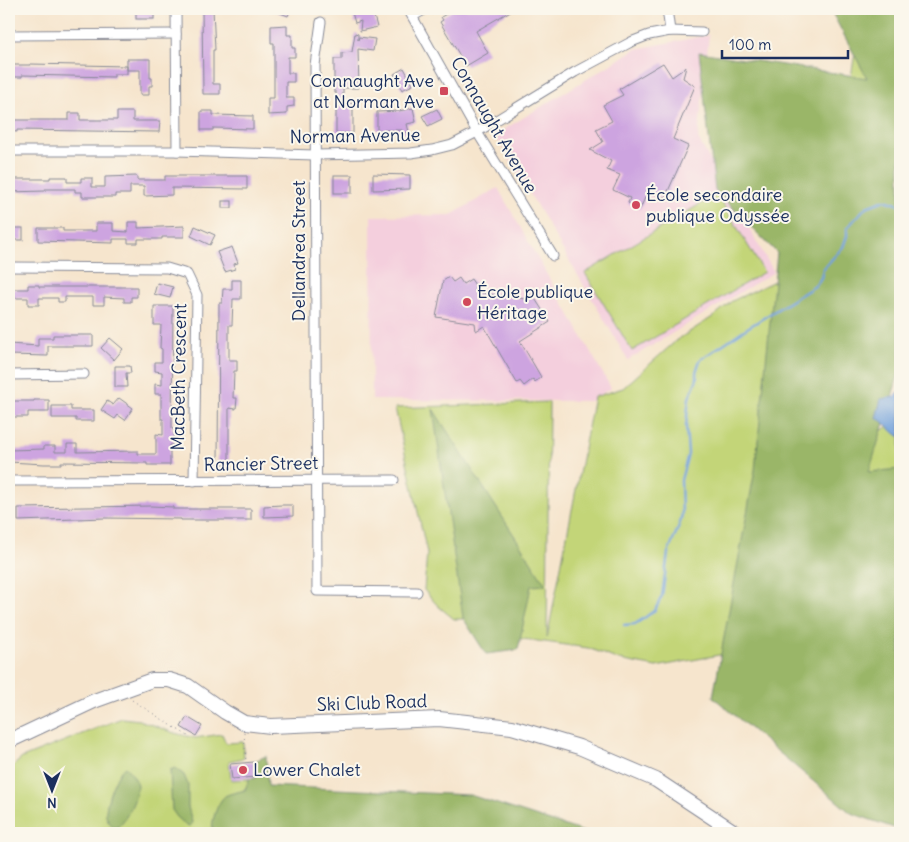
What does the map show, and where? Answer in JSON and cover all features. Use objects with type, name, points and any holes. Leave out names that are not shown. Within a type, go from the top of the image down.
[{"type":"street","points":[[176,9],[177,151]]},
{"type":"street","points":[[410,13],[426,9]]},
{"type":"street","points":[[668,9],[670,31]]},
{"type":"street","name":"Connaught Avenue","points":[[410,13],[477,132],[553,256]]},
{"type":"street","name":"Dellandrea Street","points":[[321,22],[315,65],[317,591],[417,592]]},
{"type":"street","name":"Norman Avenue","points":[[9,152],[177,151],[315,155],[411,153],[432,150],[452,145],[477,132],[575,72],[631,42],[649,35],[670,31],[702,32]]},
{"type":"street","points":[[9,34],[176,34]]},
{"type":"street","name":"MacBeth Crescent","points":[[9,267],[167,268],[187,274],[197,295],[194,481]]},
{"type":"street","points":[[9,375],[84,374]]},
{"type":"street","name":"Rancier Street","points":[[9,481],[394,480]]},
{"type":"street","name":"Ski Club Road","points":[[9,741],[118,692],[152,680],[170,680],[188,686],[244,723],[271,726],[439,719],[512,727],[579,747],[656,780],[736,833]]},
{"type":"path","points":[[118,692],[188,736]]},
{"type":"path","points":[[244,736],[246,762]]},
{"type":"shaded area","name":"École secondaire publique Odyssée","points":[[709,35],[698,139],[774,272],[628,360],[495,135],[636,49]]},
{"type":"shaded area","name":"École publique Héritage","points":[[498,188],[611,388],[590,401],[372,400],[371,216],[451,215]]},
{"type":"green space","points":[[830,9],[900,9],[900,370],[869,472],[900,469],[900,830],[851,813],[713,697],[755,470],[777,253],[715,190],[699,52],[867,78]]},
{"type":"green space","points":[[860,22],[900,47],[879,433],[900,416],[900,588],[750,657],[719,655],[656,667],[619,660],[588,648],[523,639],[483,626],[470,619],[454,619],[438,606],[424,590],[427,553],[395,408],[549,402],[547,638],[594,397],[623,388],[677,340],[714,316],[732,301],[787,275],[845,114]]},
{"type":"green space","points":[[717,194],[764,272],[632,351],[585,273]]},
{"type":"green space","points":[[433,409],[546,585],[531,586],[518,650],[486,654],[463,618]]},
{"type":"green space","points":[[122,718],[139,720],[174,733],[195,738],[222,734],[226,743],[243,742],[244,758],[229,761],[231,780],[249,779],[247,786],[211,830],[213,833],[9,833],[9,785],[14,776],[11,768],[22,758]]},
{"type":"green space","points":[[266,756],[268,786],[470,795],[587,833],[213,833],[213,819],[222,799],[227,795],[245,790],[249,779],[256,778],[255,761]]},
{"type":"green space","points":[[125,767],[135,778],[137,784],[136,792],[133,804],[126,816],[119,826],[115,828],[107,818],[107,806],[115,781],[121,770]]},
{"type":"green space","points":[[175,768],[184,775],[188,785],[188,807],[192,822],[190,826],[177,817],[172,810],[170,770]]},
{"type":"water","points":[[900,390],[900,437],[876,418],[881,399],[894,397]]},
{"type":"building","points":[[136,9],[154,9],[154,19],[136,19]]},
{"type":"building","points":[[202,9],[213,9],[215,50],[213,50],[213,84],[220,84],[220,94],[203,94]]},
{"type":"building","points":[[270,9],[291,9],[288,16]]},
{"type":"building","points":[[351,9],[372,9],[377,27],[360,31],[361,21],[355,23]]},
{"type":"building","points":[[455,9],[514,9],[476,31],[488,53],[466,66],[440,22],[443,20],[441,17]]},
{"type":"building","points":[[287,25],[287,35],[292,35],[292,48],[295,48],[295,57],[288,57],[288,73],[294,73],[294,82],[286,82],[286,98],[294,98],[294,106],[287,107],[287,114],[268,115],[268,98],[274,98],[274,43],[271,43],[271,26]]},
{"type":"building","points":[[355,33],[358,34],[358,40],[359,37],[375,39],[373,51],[358,49],[359,88],[343,88],[343,103],[353,103],[353,133],[336,133],[334,59],[342,59],[342,53],[352,52]]},
{"type":"building","points":[[127,59],[150,59],[152,86],[149,86],[149,95],[140,95],[140,70],[127,70]]},
{"type":"building","points":[[663,63],[672,77],[686,67],[683,78],[695,86],[673,139],[688,146],[665,198],[648,191],[640,209],[628,203],[630,198],[613,190],[620,175],[607,170],[611,161],[590,150],[603,142],[596,129],[612,121],[603,105],[623,95],[619,89]]},
{"type":"building","points":[[9,65],[127,66],[127,74],[114,74],[114,77],[22,75],[22,77],[9,77]]},
{"type":"building","points":[[404,68],[413,85],[402,90],[394,74]]},
{"type":"building","points":[[413,108],[416,122],[407,124],[409,132],[402,133],[402,130],[377,130],[377,112]]},
{"type":"building","points":[[437,109],[442,119],[428,126],[422,116]]},
{"type":"building","points":[[201,111],[213,111],[213,115],[253,116],[253,129],[213,128],[213,130],[201,130]]},
{"type":"building","points":[[117,112],[133,112],[133,121],[160,121],[159,132],[9,131],[9,120],[69,120],[69,113],[80,113],[80,120],[117,120]]},
{"type":"building","points":[[373,174],[410,175],[410,189],[373,190]]},
{"type":"building","points":[[334,175],[352,175],[352,193],[334,193]]},
{"type":"building","points":[[137,176],[137,180],[165,180],[165,176],[247,176],[247,189],[172,188],[172,195],[144,196],[144,186],[130,186],[130,194],[115,194],[115,197],[82,197],[82,192],[75,192],[75,189],[9,192],[9,179],[67,177],[67,182],[81,182],[81,178],[92,178],[92,187],[105,187],[105,177]]},
{"type":"building","points":[[222,201],[232,201],[232,208],[222,208]]},
{"type":"building","points":[[128,222],[138,222],[138,228],[184,226],[184,237],[138,239],[138,243],[128,243],[128,239],[113,239],[113,243],[38,241],[38,228],[63,228],[63,231],[96,231],[96,223],[113,223],[113,231],[128,232]]},
{"type":"building","points":[[195,226],[215,235],[210,245],[191,236]]},
{"type":"building","points":[[9,228],[23,228],[23,240],[9,240]]},
{"type":"building","points":[[232,247],[238,263],[234,264],[235,269],[225,272],[217,252]]},
{"type":"building","points":[[449,277],[453,282],[459,278],[463,284],[471,279],[475,285],[475,292],[525,299],[532,294],[550,322],[520,341],[541,377],[535,382],[533,379],[524,386],[520,381],[517,383],[484,326],[476,331],[475,323],[436,317],[443,281]]},
{"type":"building","points":[[232,280],[241,280],[241,299],[233,299],[232,325],[229,325],[229,360],[237,360],[237,371],[234,371],[233,398],[237,398],[236,409],[229,408],[229,464],[218,464],[219,303],[222,303],[223,289],[232,289]]},
{"type":"building","points":[[157,283],[173,287],[170,298],[154,294]]},
{"type":"building","points":[[28,285],[39,285],[39,287],[137,287],[137,297],[131,297],[131,302],[124,302],[124,298],[104,297],[104,305],[93,305],[93,297],[65,297],[65,302],[58,302],[58,298],[39,298],[39,305],[28,305],[28,298],[9,298],[9,289],[28,289]]},
{"type":"building","points":[[154,306],[173,306],[172,429],[174,429],[174,445],[170,445],[170,465],[147,465],[147,463],[61,462],[61,464],[44,464],[9,462],[9,450],[44,449],[44,446],[55,446],[55,452],[67,452],[67,444],[77,444],[77,452],[138,451],[138,454],[156,454],[156,434],[163,435],[163,419],[161,419],[161,394],[155,394],[155,384],[162,385],[162,372],[155,371],[155,362],[162,362],[162,349],[160,348],[161,325],[154,325]]},
{"type":"building","points":[[53,335],[93,335],[93,346],[48,346],[48,356],[9,355],[9,344],[38,346],[38,338],[53,338]]},
{"type":"building","points":[[110,338],[123,349],[114,360],[101,348]]},
{"type":"building","points":[[115,366],[130,366],[131,373],[126,373],[127,387],[115,387]]},
{"type":"building","points":[[119,398],[133,408],[125,420],[118,415],[115,419],[101,410],[107,401],[113,405]]},
{"type":"building","points":[[49,400],[49,412],[28,412],[28,417],[12,417],[12,401]]},
{"type":"building","points":[[52,406],[71,406],[71,410],[94,410],[94,421],[76,421],[76,418],[52,418]]},
{"type":"building","points":[[293,505],[293,516],[264,517],[264,506]]},
{"type":"building","points":[[173,507],[173,509],[251,509],[251,520],[105,518],[18,521],[18,508]]},
{"type":"building","points":[[187,717],[202,726],[196,736],[181,727]]},
{"type":"building","name":"Lower Chalet","points":[[254,762],[255,777],[232,779],[230,764]]},
{"type":"waterway","points":[[624,625],[635,624],[655,610],[662,596],[668,553],[682,514],[681,480],[688,454],[686,426],[689,398],[697,379],[696,372],[700,360],[815,286],[821,278],[823,269],[843,247],[847,236],[847,228],[866,207],[885,200],[900,205]]},
{"type":"place","name":"Connaught Ave at Norman Ave","points":[[444,91]]},
{"type":"place","name":"École secondaire publique Odyssée","points":[[636,205]]},
{"type":"place","name":"École publique Héritage","points":[[467,302]]},
{"type":"place","name":"Lower Chalet","points":[[243,770]]}]
